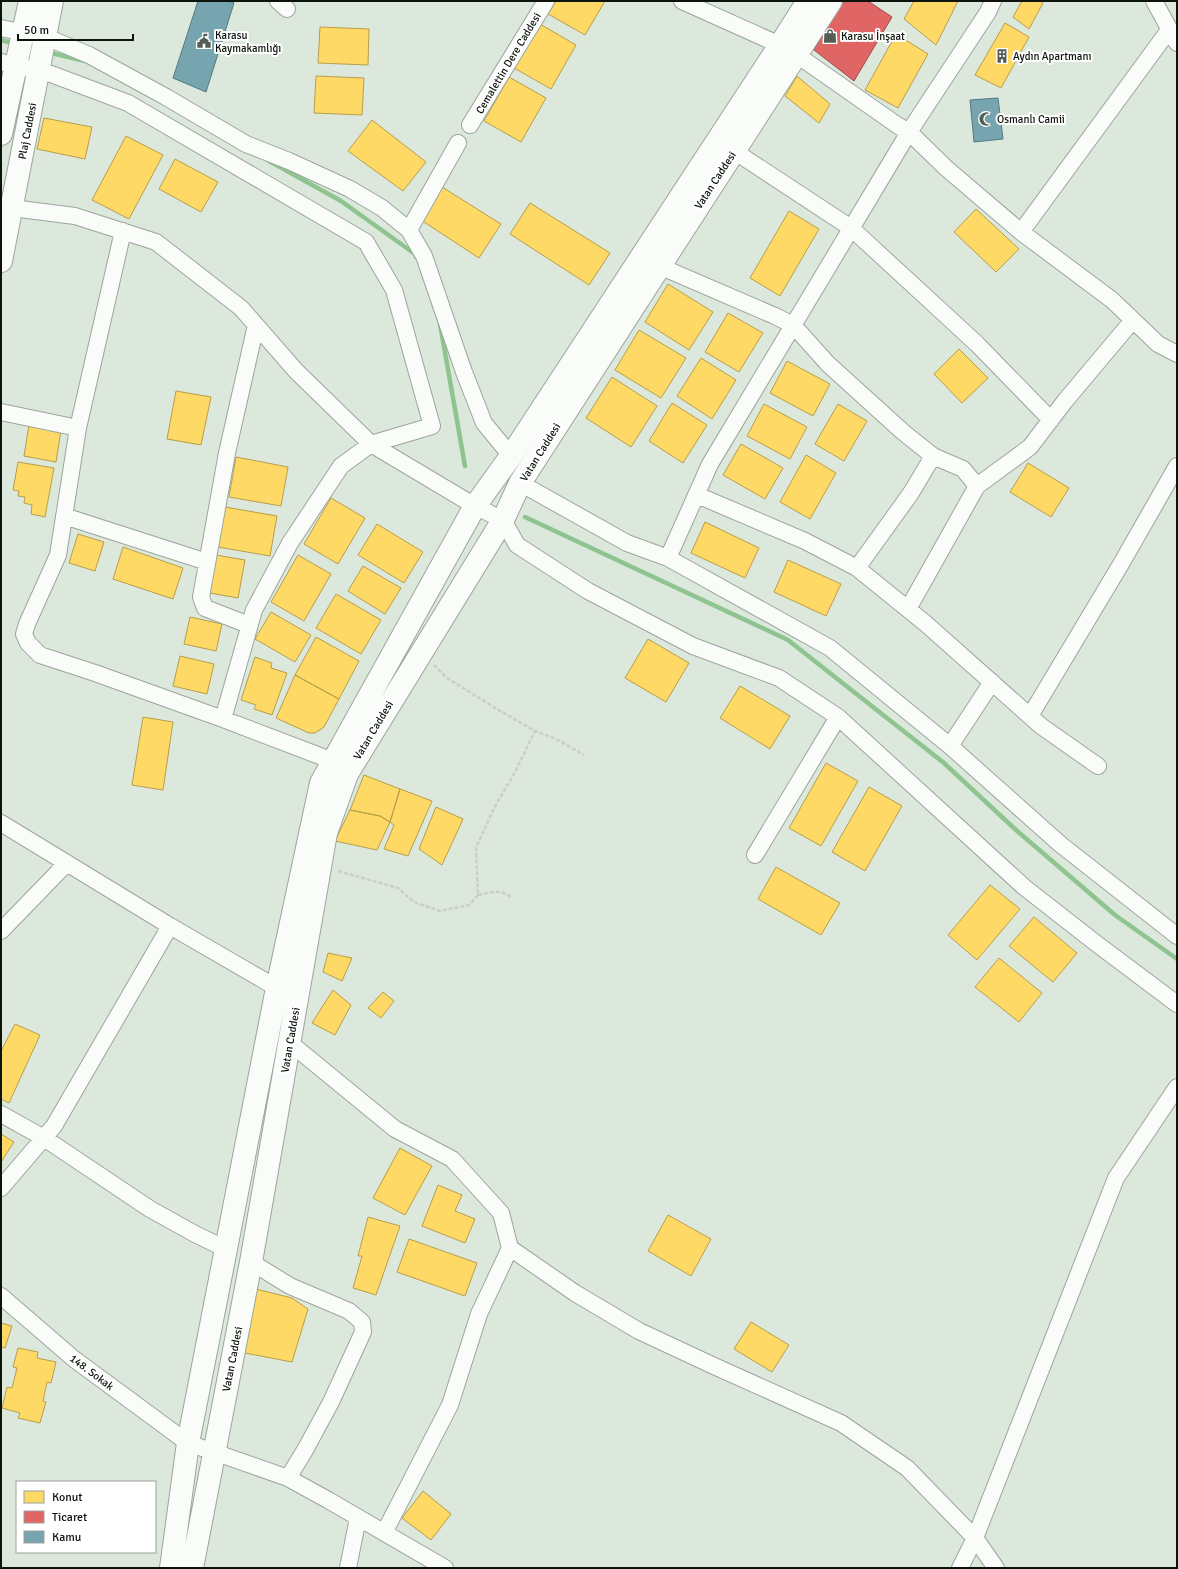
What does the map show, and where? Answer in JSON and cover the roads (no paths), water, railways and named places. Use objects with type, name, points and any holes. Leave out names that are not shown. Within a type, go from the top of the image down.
[{"type":"main road","points":[[1,134],[9,64],[24,32],[30,1]]},
{"type":"main road","name":"Plaj Caddesi","points":[[1,261],[52,1]]},
{"type":"main road","name":"Vatan Caddesi","points":[[192,1568],[251,1262],[326,833],[346,774],[502,520],[520,482],[734,151],[789,50],[808,1]]},
{"type":"main road","name":"Vatan Caddesi","points":[[171,1568],[188,1443],[277,988],[321,783],[475,506],[511,456],[789,50],[831,1]]},
{"type":"street","name":"Cemalettin Dere Caddesi","points":[[470,125],[546,1]]},
{"type":"street","points":[[682,1],[789,50],[909,132],[946,168],[1021,232],[1112,300],[1158,344],[1177,354]]},
{"type":"street","points":[[668,558],[710,464],[909,132],[994,1]]},
{"type":"street","points":[[1021,232],[1173,36],[1154,1]]},
{"type":"street","points":[[1,28],[46,37],[89,55],[120,71],[246,144],[289,161],[350,189],[382,208],[410,230],[426,262],[464,372],[484,423],[511,456]]},
{"type":"street","points":[[9,64],[51,74],[128,103],[366,242],[394,290],[432,426],[371,444],[341,466],[290,544],[254,610],[224,719]]},
{"type":"street","points":[[410,230],[458,143]]},
{"type":"street","points":[[734,151],[851,228],[977,344],[1051,420]]},
{"type":"street","points":[[12,208],[75,216],[156,242],[241,308],[296,371],[371,444],[475,506],[502,520],[517,545],[588,591],[693,646],[779,678],[838,717],[1024,887],[1177,1004]]},
{"type":"street","points":[[123,231],[78,428],[58,555],[24,634],[28,643],[40,655],[224,719],[334,761]]},
{"type":"street","points":[[659,266],[793,325],[828,364],[903,432],[933,456],[962,469],[977,486]]},
{"type":"street","points":[[908,609],[977,486],[1030,447],[1133,320]]},
{"type":"street","points":[[249,625],[205,608],[201,597],[227,453],[256,325]]},
{"type":"street","points":[[1,412],[78,428]]},
{"type":"street","points":[[858,568],[912,493],[933,456]]},
{"type":"street","points":[[1030,716],[1121,564],[1177,466]]},
{"type":"street","points":[[520,482],[627,543],[668,558],[830,648],[950,746],[1060,844],[1177,936]]},
{"type":"street","points":[[697,495],[805,541],[858,568],[908,609],[1041,726],[1098,766]]},
{"type":"street","points":[[64,516],[207,562]]},
{"type":"street","points":[[950,746],[992,682]]},
{"type":"street","points":[[755,855],[838,717]]},
{"type":"street","points":[[1,823],[170,926],[277,988]]},
{"type":"street","points":[[1,931],[67,863]]},
{"type":"street","points":[[1,1188],[54,1126],[170,926]]},
{"type":"street","points":[[290,1043],[395,1129],[452,1159],[501,1213],[510,1248],[479,1314],[450,1405],[384,1533]]},
{"type":"street","points":[[960,1568],[975,1538],[1116,1178],[1177,1087]]},
{"type":"street","points":[[1,1114],[44,1138],[150,1209],[226,1249]]},
{"type":"street","points":[[510,1248],[575,1293],[639,1331],[841,1423],[907,1468],[975,1538],[996,1568]]},
{"type":"street","points":[[251,1262],[290,1286],[349,1311],[362,1322],[363,1332],[330,1402],[305,1450],[288,1478]]},
{"type":"street","name":"148. Sokak","points":[[1,1296],[74,1359],[188,1443],[288,1478],[445,1568]]},
{"type":"street","points":[[348,1568],[358,1518]]},
{"type":"waterway","points":[[1,40],[15,44]]},
{"type":"waterway","points":[[47,52],[85,61]]},
{"type":"waterway","points":[[269,161],[341,201],[415,254],[416,257]]},
{"type":"waterway","points":[[440,324],[465,466]]},
{"type":"waterway","points":[[525,517],[788,640],[944,763],[1016,830],[1115,915],[1177,959]]},
{"type":"place","name":"Karasu İnşaat","points":[[830,36]]},
{"type":"place","name":"Karasu Kaymakamlığı","points":[[204,41]]},
{"type":"place","name":"Aydın Apartmanı","points":[[1002,56]]},
{"type":"place","name":"Osmanlı Camii","points":[[986,119]]}]
